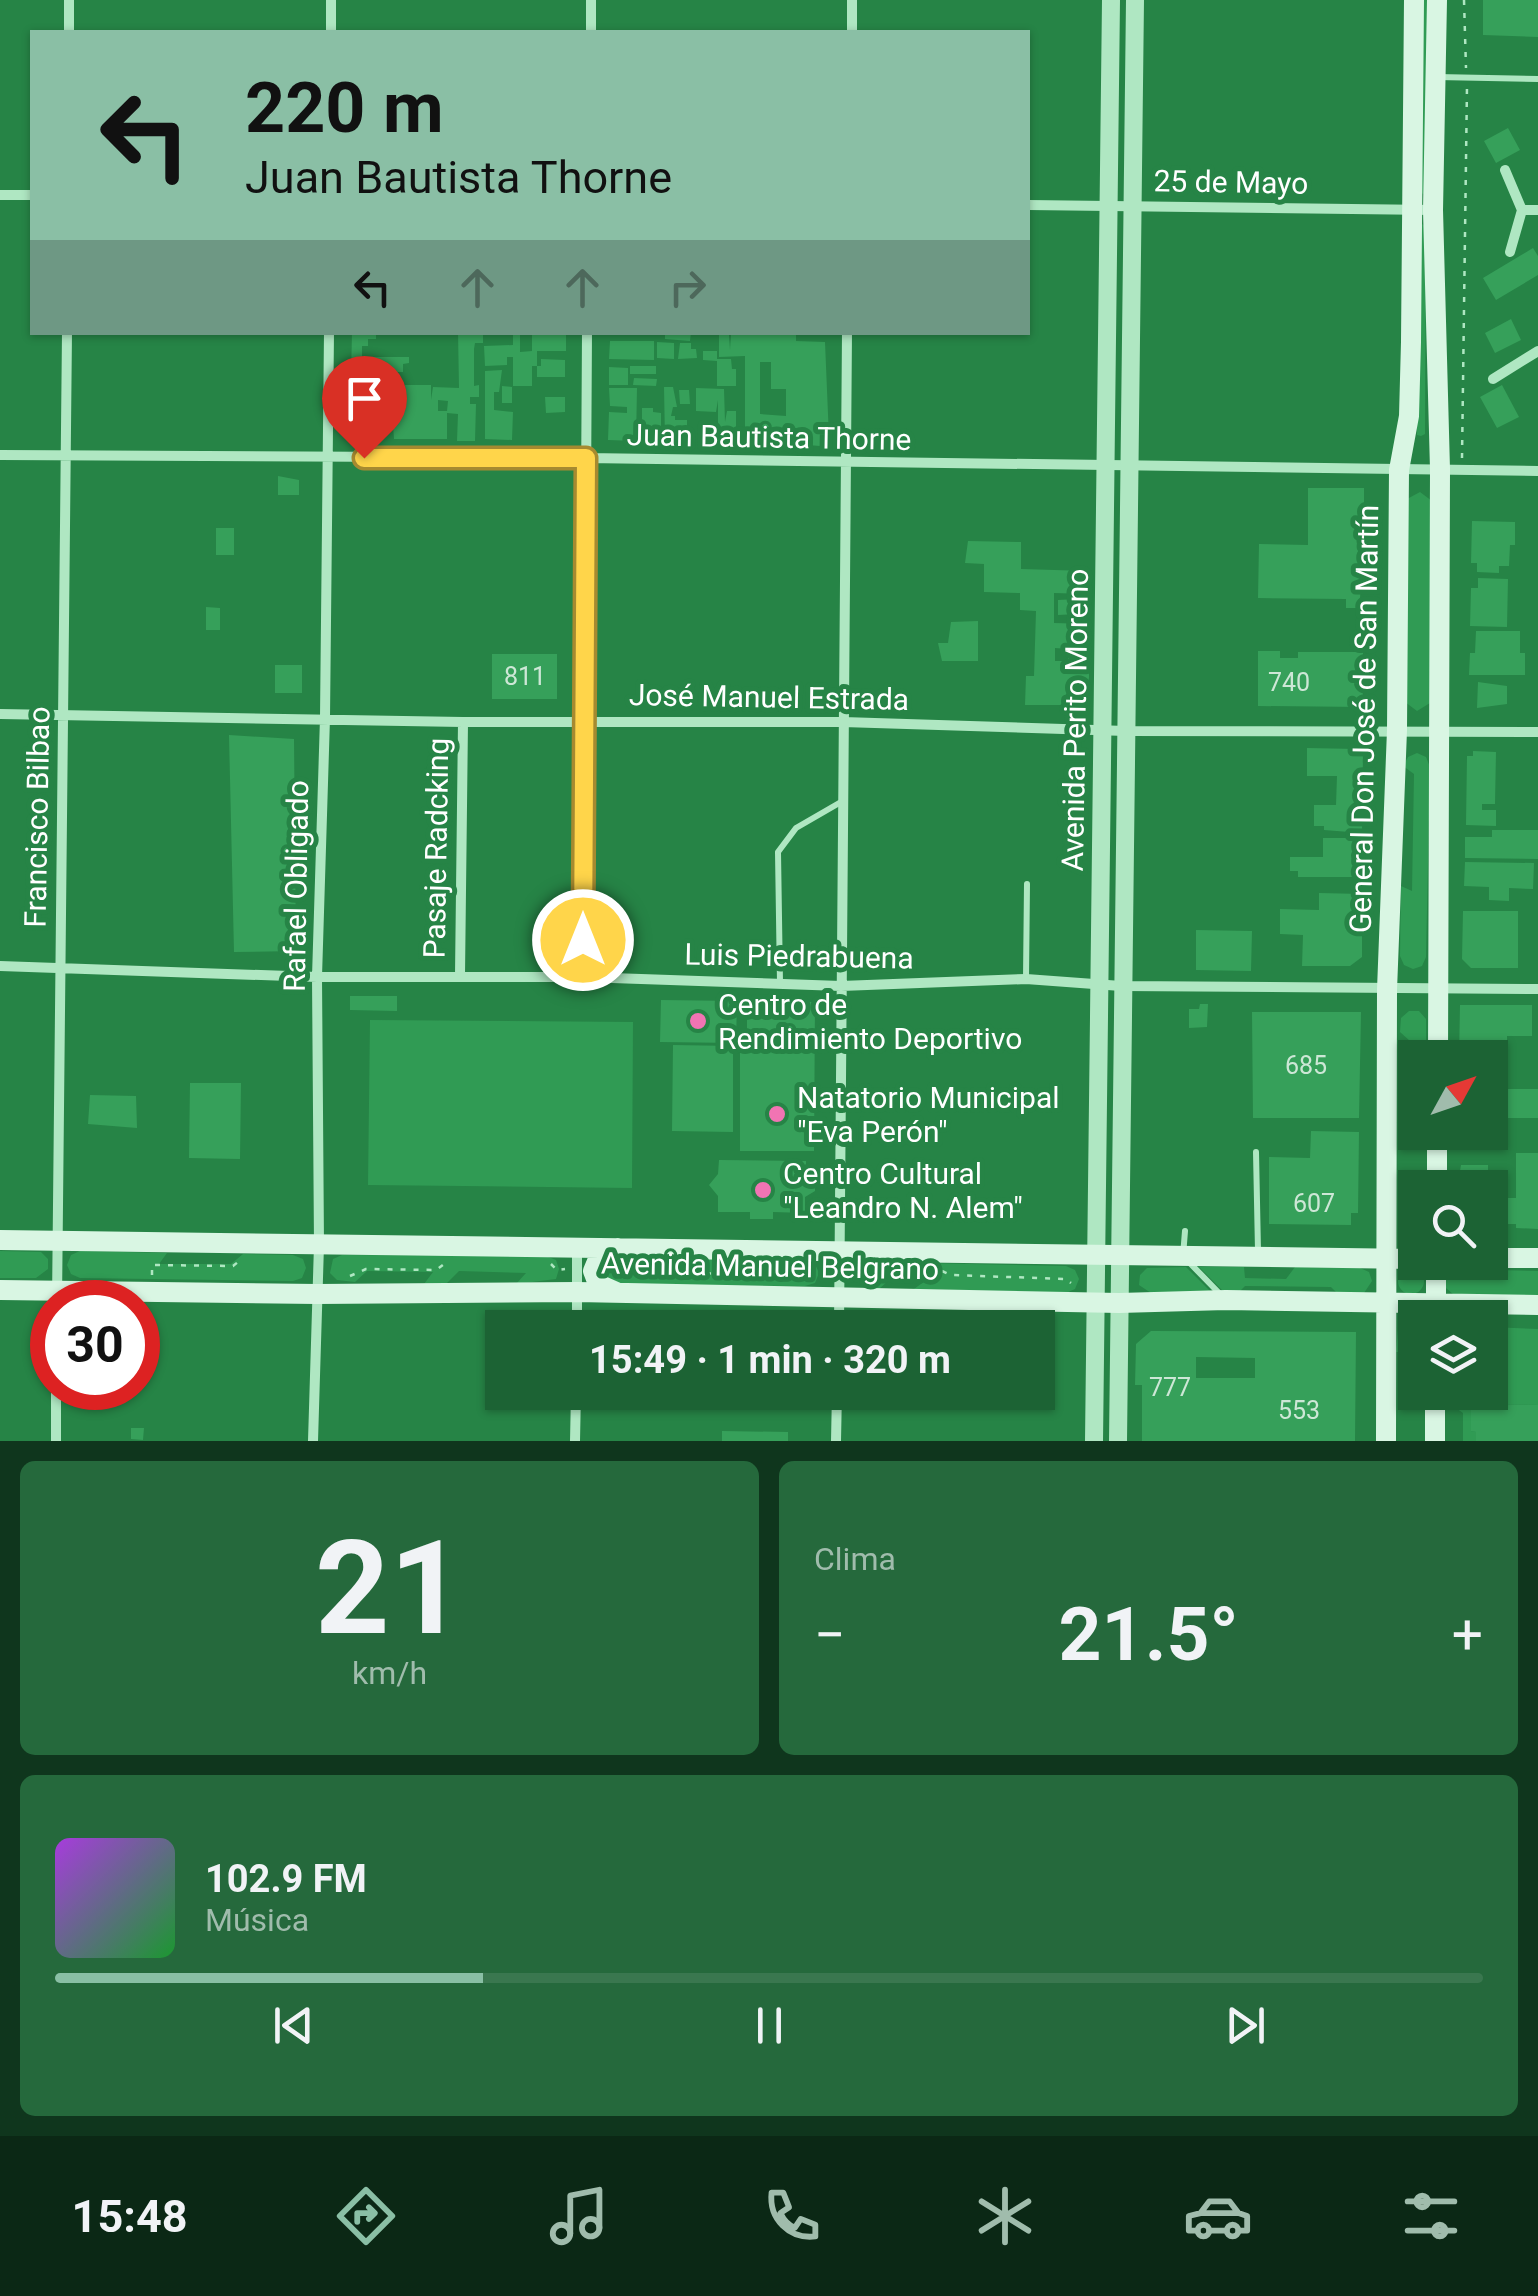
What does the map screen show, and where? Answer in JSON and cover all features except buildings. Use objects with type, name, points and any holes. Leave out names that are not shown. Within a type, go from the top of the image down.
[{"type":"main road","name":"General Don José de San Martín","points":[[1386,1441],[1387,990],[1397,730],[1399,470],[1409,416],[1414,0]]},
{"type":"main road","points":[[1437,0],[1434,210],[1440,470],[1438,1040]]},
{"type":"main road","name":"Avenida Manuel Belgrano","points":[[0,1240],[1398,1259]]},
{"type":"main road","points":[[617,1292],[598,1284],[592,1272],[598,1259],[620,1247]]},
{"type":"main road","points":[[1508,1258],[1538,1258]]},
{"type":"main road","name":"Avenida Manuel Belgrano","points":[[0,1290],[30,1293]]},
{"type":"main road","name":"Avenida Manuel Belgrano","points":[[160,1295],[617,1292],[1398,1304]]},
{"type":"main road","name":"Avenida Manuel Belgrano","points":[[1508,1306],[1538,1305]]},
{"type":"main road","points":[[1435,1410],[1435,1441]]},
{"type":"street","points":[[68,30],[69,0]]},
{"type":"street","points":[[331,0],[331,30]]},
{"type":"street","points":[[591,30],[592,0]]},
{"type":"street","points":[[852,0],[852,30]]},
{"type":"street","name":"Avenida Perito Moreno","points":[[1094,1441],[1111,0]]},
{"type":"street","name":"Avenida Perito Moreno","points":[[1118,1441],[1135,0]]},
{"type":"street","points":[[1505,170],[1522,210],[1510,252]]},
{"type":"street","points":[[0,195],[30,195]]},
{"type":"street","name":"25 de Mayo","points":[[1030,205],[1434,210]]},
{"type":"street","points":[[1522,210],[1538,210]]},
{"type":"street","name":"Francisco Bilbao","points":[[57,1280],[66,335]]},
{"type":"street","name":"Rafael Obligado","points":[[313,1441],[319,1245],[318,977],[329,335]]},
{"type":"street","points":[[582,977],[588,335]]},
{"type":"street","points":[[840,1310],[847,335]]},
{"type":"street","points":[[1524,348],[1538,348]]},
{"type":"street","points":[[1493,379],[1538,348]]},
{"type":"street","name":"Juan Bautista Thorne","points":[[0,455],[586,458],[1538,471]]},
{"type":"street","name":"José Manuel Estrada","points":[[0,714],[462,722],[844,722],[1126,731],[1538,732]]},
{"type":"street","name":"Pasaje Radcking","points":[[460,975],[462,722]]},
{"type":"street","name":"Luis Piedrabuena","points":[[0,966],[318,977],[582,977],[840,986],[1026,979],[1121,986],[1538,989]]},
{"type":"street","points":[[576,1246],[576,1310]]},
{"type":"street","points":[[56,1410],[56,1441]]},
{"type":"street","points":[[575,1441],[576,1410]]},
{"type":"street","points":[[836,1441],[837,1410]]},
{"type":"lane","points":[[1436,78],[1538,79]]},
{"type":"lane","points":[[780,983],[778,852],[796,828],[841,802]]},
{"type":"lane","points":[[1026,979],[1027,884]]},
{"type":"lane","points":[[1256,1152],[1258,1257]]},
{"type":"lane","points":[[1185,1231],[1183,1256],[1226,1300]]},
{"type":"path","points":[[1462,470],[1467,79],[1464,0]]},
{"type":"path","points":[[317,1270],[331,1272],[341,1280],[366,1270],[436,1270],[453,1258]]},
{"type":"path","points":[[546,1259],[557,1270],[577,1269]]},
{"type":"path","points":[[152,1277],[152,1265],[233,1266],[240,1260]]},
{"type":"green space","points":[[1423,0],[1428,0],[1424,194],[1421,193]]},
{"type":"green space","points":[[1422,224],[1426,227],[1425,434],[1421,436],[1417,435]]},
{"type":"green space","points":[[1420,492],[1432,501],[1430,703],[1417,711],[1405,702],[1407,499]]},
{"type":"green space","points":[[1417,753],[1426,757],[1430,767],[1426,957],[1422,966],[1413,969],[1404,965],[1400,956],[1401,886],[1412,891],[1414,774],[1403,766],[1408,757]]},
{"type":"green space","points":[[1409,1011],[1419,1011],[1426,1019],[1426,1040],[1409,1040],[1400,1032],[1401,1018]]},
{"type":"green space","points":[[370,1020],[633,1022],[632,1188],[368,1185]]},
{"type":"green space","points":[[0,1251],[41,1252],[48,1259],[48,1269],[36,1278],[0,1278]]},
{"type":"green space","points":[[80,1251],[167,1253],[159,1264],[231,1264],[243,1254],[293,1255],[303,1259],[306,1268],[302,1278],[293,1281],[80,1278],[71,1274],[67,1265],[71,1255]]},
{"type":"green space","points":[[342,1255],[546,1256],[556,1260],[559,1269],[556,1279],[516,1284],[526,1273],[459,1271],[447,1283],[424,1284],[433,1272],[367,1271],[355,1282],[337,1280],[330,1273],[333,1259]]},
{"type":"green space","points":[[611,1258],[646,1259],[635,1269],[675,1270],[688,1259],[731,1259],[722,1270],[762,1271],[775,1260],[806,1260],[815,1264],[819,1273],[815,1283],[805,1286],[611,1285],[599,1266]]},
{"type":"green space","points":[[873,1262],[1066,1266],[1075,1270],[1079,1279],[1075,1289],[1066,1293],[914,1289],[925,1281],[889,1280],[879,1289],[864,1285],[860,1275],[864,1266]]},
{"type":"green space","points":[[1186,1267],[1212,1293],[1151,1293],[1139,1285],[1140,1275],[1147,1268]]},
{"type":"green space","points":[[1199,1267],[1244,1267],[1245,1278],[1286,1279],[1295,1267],[1360,1268],[1369,1272],[1372,1281],[1364,1293],[1338,1294],[1331,1287],[1245,1286],[1237,1294],[1226,1294]]},
{"type":"green space","points":[[1508,1270],[1538,1271],[1538,1297],[1454,1295],[1446,1288],[1446,1280],[1508,1280]]},
{"type":"green space","points":[[1398,1280],[1424,1280],[1420,1290],[1411,1294],[1402,1290],[1398,1281]]},
{"type":"green space","points":[[1508,1328],[1538,1329],[1538,1405],[1508,1405]]},
{"type":"green space","points":[[1459,1410],[1472,1410],[1471,1431],[1476,1432],[1476,1441],[1463,1441],[1463,1413]]},
{"type":"place","name":"Centro de Rendimiento Deportivo","points":[[698,1021]]},
{"type":"place","name":"Natatorio Municipal \"Eva Perón\"","points":[[777,1114]]},
{"type":"place","name":"Centro Cultural \"Leandro N. Alem\"","points":[[763,1190]]},
{"type":"route","points":[[364,458],[586,458],[583,940]]}]
